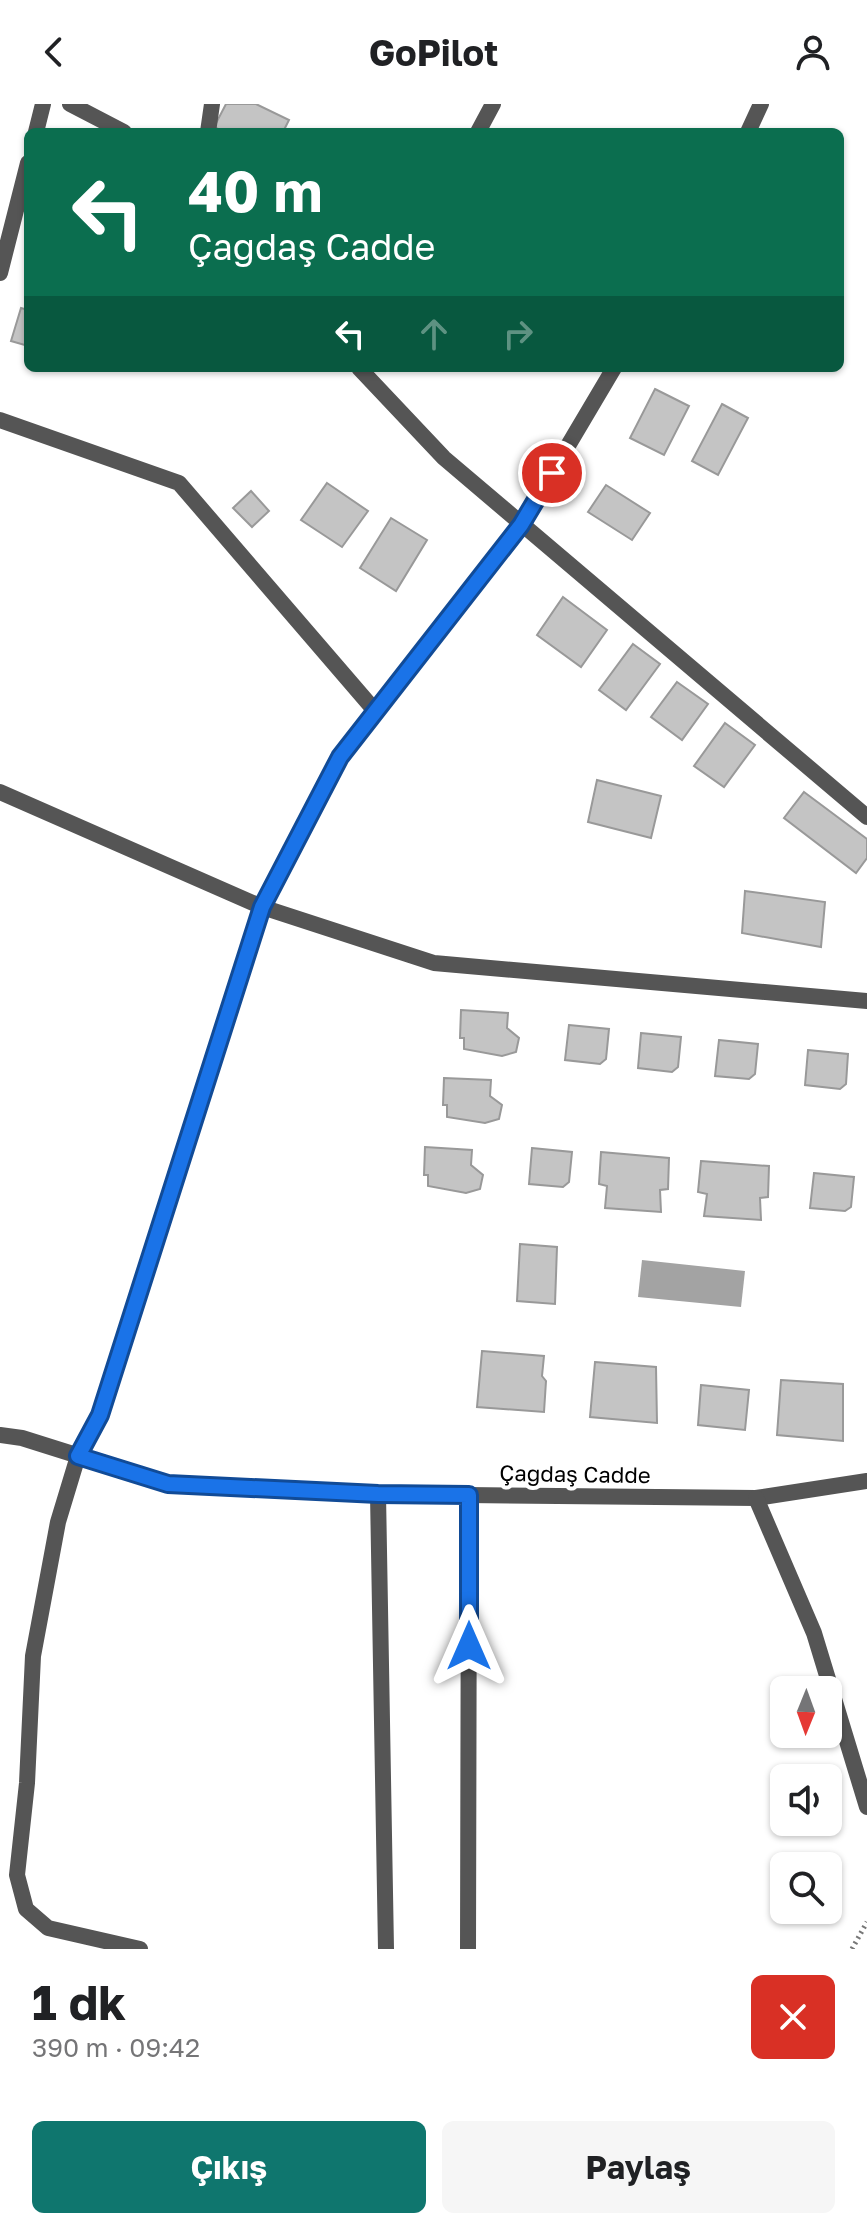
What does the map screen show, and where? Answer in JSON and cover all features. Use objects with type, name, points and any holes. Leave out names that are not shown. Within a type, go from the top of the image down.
[{"type":"street","points":[[37,128],[43,104]]},
{"type":"street","points":[[70,104],[116,128]]},
{"type":"street","points":[[209,128],[212,104]]},
{"type":"street","points":[[480,128],[493,104]]},
{"type":"street","points":[[750,128],[761,104]]},
{"type":"street","points":[[0,273],[24,179]]},
{"type":"street","points":[[363,372],[444,458],[867,817]]},
{"type":"street","points":[[140,1949],[48,1928],[26,1909],[17,1875],[27,1783],[33,1656],[58,1522],[78,1456],[100,1415],[262,907],[340,757],[521,525],[612,372]]},
{"type":"street","points":[[0,420],[179,483],[376,712]]},
{"type":"street","points":[[0,792],[262,907],[434,963],[867,1001]]},
{"type":"street","name":"Çağdaş Cadde","points":[[0,1435],[22,1438],[168,1484],[378,1494],[756,1498],[867,1481]]},
{"type":"street","points":[[378,1494],[386,1949]]},
{"type":"street","points":[[468,1949],[469,1495]]},
{"type":"street","points":[[756,1498],[814,1633],[867,1807]]},
{"type":"path","points":[[852,1949],[867,1922]]},
{"type":"shaded area","points":[[642,1260],[745,1271],[741,1307],[638,1297]]},
{"type":"building","points":[[226,104],[256,104],[289,120],[285,128],[214,127]]},
{"type":"building","points":[[21,308],[24,309],[24,345],[11,341]]},
{"type":"building","points":[[655,389],[689,406],[664,455],[630,438]]},
{"type":"building","points":[[722,404],[748,418],[718,475],[692,461]]},
{"type":"building","points":[[327,483],[368,511],[342,547],[301,520]]},
{"type":"building","points":[[606,485],[650,513],[632,540],[588,512]]},
{"type":"building","points":[[251,491],[269,511],[252,527],[233,508]]},
{"type":"building","points":[[391,518],[427,540],[396,591],[360,568]]},
{"type":"building","points":[[563,597],[607,630],[581,667],[537,635]]},
{"type":"building","points":[[633,644],[660,664],[626,710],[599,690]]},
{"type":"building","points":[[677,682],[708,704],[682,740],[651,717]]},
{"type":"building","points":[[725,723],[755,745],[724,787],[694,766]]},
{"type":"building","points":[[597,780],[661,796],[651,838],[588,822]]},
{"type":"building","points":[[804,792],[867,839],[867,858],[856,873],[784,818]]},
{"type":"building","points":[[745,891],[825,902],[821,947],[742,933]]},
{"type":"building","points":[[461,1010],[508,1013],[507,1028],[519,1038],[516,1052],[502,1056],[464,1049],[464,1038],[460,1038]]},
{"type":"building","points":[[569,1025],[609,1029],[606,1059],[600,1064],[565,1060]]},
{"type":"building","points":[[641,1033],[681,1037],[678,1067],[672,1072],[638,1068]]},
{"type":"building","points":[[719,1040],[758,1044],[755,1074],[749,1079],[715,1076]]},
{"type":"building","points":[[808,1050],[848,1054],[846,1084],[840,1089],[805,1085]]},
{"type":"building","points":[[444,1078],[491,1080],[490,1096],[502,1105],[499,1119],[485,1123],[447,1117],[447,1105],[443,1105]]},
{"type":"building","points":[[425,1147],[472,1150],[471,1165],[483,1175],[480,1189],[466,1193],[428,1186],[428,1175],[424,1175]]},
{"type":"building","points":[[532,1148],[572,1152],[569,1182],[563,1187],[529,1184]]},
{"type":"building","points":[[601,1152],[669,1158],[668,1189],[660,1190],[661,1212],[605,1208],[607,1186],[599,1184]]},
{"type":"building","points":[[701,1161],[769,1166],[768,1197],[760,1198],[761,1220],[704,1216],[707,1194],[698,1192]]},
{"type":"building","points":[[814,1173],[854,1177],[851,1207],[845,1211],[810,1208]]},
{"type":"building","points":[[520,1244],[557,1247],[555,1304],[517,1301]]},
{"type":"building","points":[[482,1351],[544,1356],[544,1412],[477,1407]]},
{"type":"building","points":[[595,1362],[656,1367],[657,1423],[590,1417]]},
{"type":"building","points":[[781,1380],[843,1384],[843,1441],[777,1435]]},
{"type":"building","points":[[701,1385],[749,1390],[745,1430],[698,1425]]},
{"type":"route","points":[[469,1646],[469,1495],[168,1484],[78,1456],[100,1415],[262,907],[340,757],[521,525],[552,473]]}]
